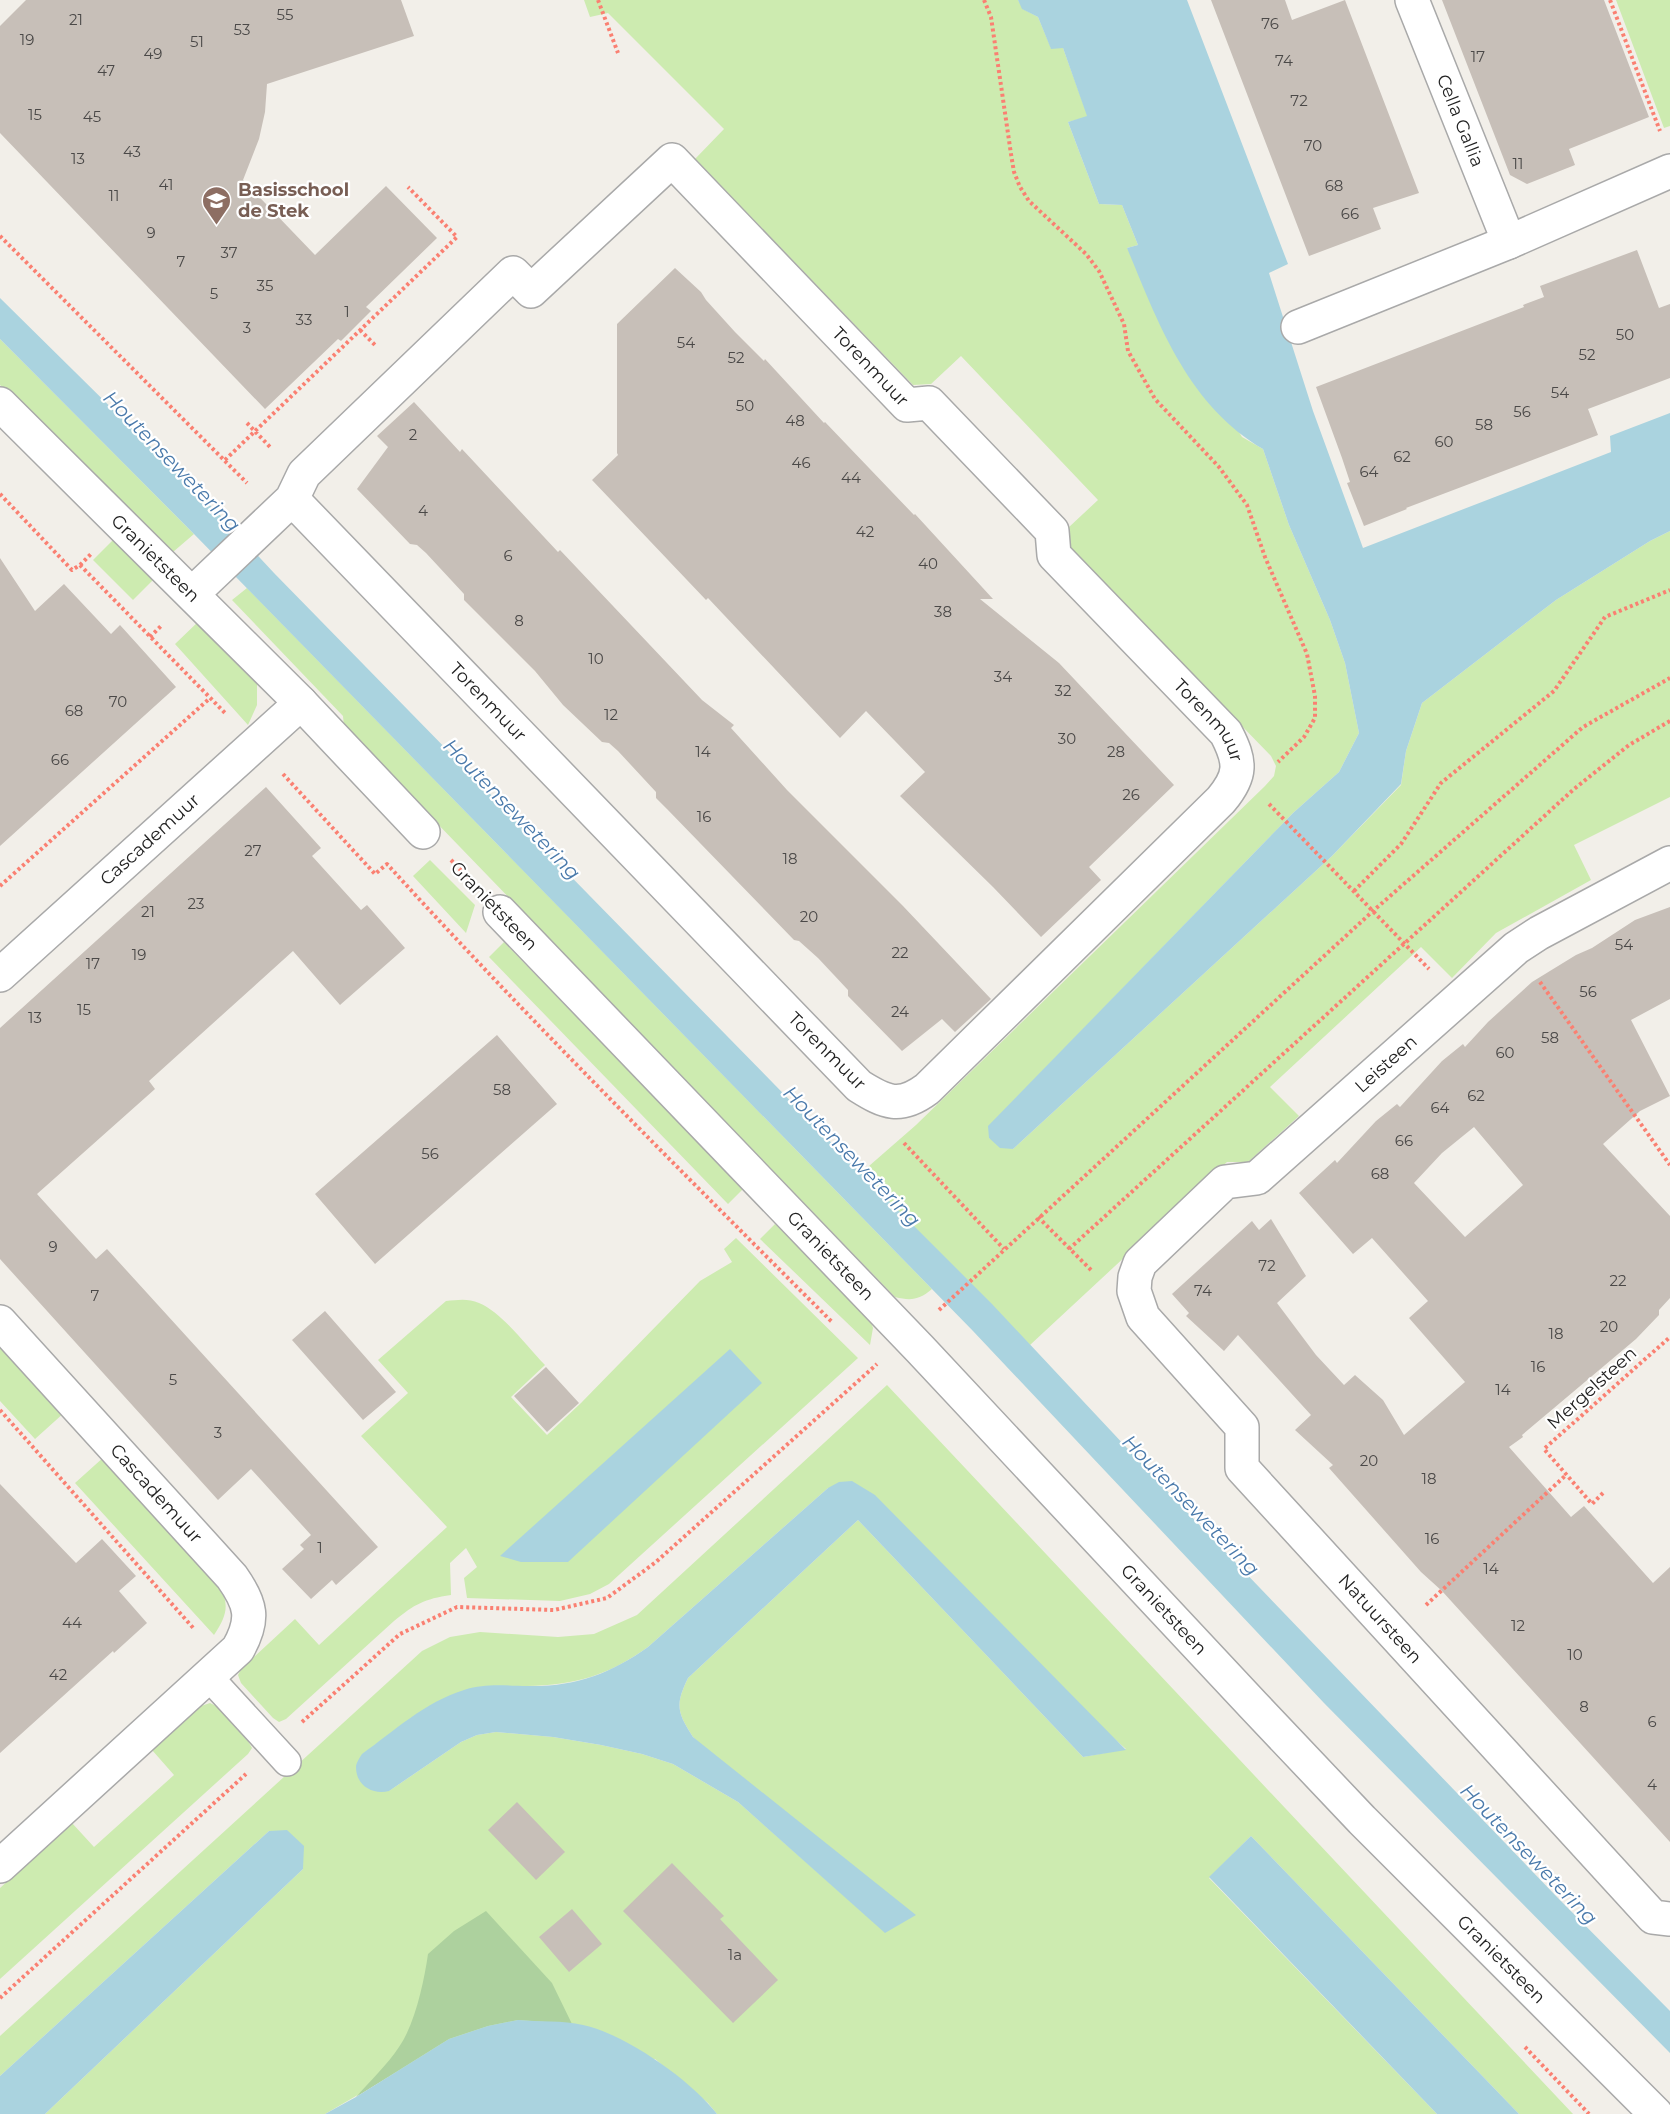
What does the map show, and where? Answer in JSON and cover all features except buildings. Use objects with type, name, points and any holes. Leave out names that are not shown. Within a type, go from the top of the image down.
[{"type":"street","name":"Cella Gallia","points":[[1412,0],[1509,242]]},
{"type":"street","name":"Torenmuur","points":[[192,594],[277,513],[304,474],[513,273],[531,291],[672,160],[907,405],[929,403],[1052,531],[1054,555],[1226,733],[1235,751],[1237,770],[1233,786],[927,1089],[915,1098],[896,1103],[878,1098],[859,1086],[277,513]]},
{"type":"street","points":[[1298,327],[1509,242],[1670,171]]},
{"type":"street","name":"Granietsteen","points":[[0,404],[301,703],[423,832]]},
{"type":"street","name":"Cascademuur","points":[[0,975],[301,703]]},
{"type":"street","name":"Leisteen","points":[[1134,1291],[1135,1277],[1140,1263],[1225,1182],[1257,1178],[1516,948],[1539,933],[1670,863]]},
{"type":"street","name":"Granietsteen","points":[[500,912],[908,1336],[1354,1812],[1656,2114]]},
{"type":"street","name":"Natuursteen","points":[[1134,1291],[1143,1317],[1242,1427],[1242,1468],[1653,1917],[1670,1919]]},
{"type":"street","name":"Cascademuur","points":[[0,1322],[232,1577],[246,1596],[249,1619],[246,1635],[238,1649],[0,1866]]},
{"type":"lane","points":[[216,1669],[280,1755]]},
{"type":"path","points":[[598,0],[618,53]]},
{"type":"path","points":[[984,0],[991,17],[1014,172],[1020,187],[1038,212],[1086,254],[1099,271],[1124,324],[1128,351],[1155,399],[1219,467],[1247,505],[1265,557],[1307,654],[1315,696],[1315,718],[1304,737],[1270,770]]},
{"type":"path","points":[[1610,0],[1664,140]]},
{"type":"path","points":[[225,460],[456,237],[408,187]]},
{"type":"path","points":[[0,236],[277,513]]},
{"type":"path","points":[[0,494],[72,570],[80,565],[255,744],[375,874],[387,864],[710,1202],[838,1328]]},
{"type":"path","points":[[1354,891],[1401,844],[1441,783],[1554,691],[1605,617],[1670,590]]},
{"type":"path","points":[[0,1998],[280,1755],[400,1634],[457,1607],[554,1610],[607,1598],[656,1562],[937,1312],[1373,911],[1583,727],[1670,678]]},
{"type":"path","points":[[0,886],[210,698]]},
{"type":"path","points":[[1069,1249],[1574,789],[1629,745],[1670,721]]},
{"type":"path","points":[[1271,805],[1459,999]]},
{"type":"path","name":"Granietsteen","points":[[423,832],[500,912]]},
{"type":"path","points":[[1516,948],[1670,1165]]},
{"type":"path","points":[[896,1103],[903,1142],[1004,1249]]},
{"type":"path","points":[[1038,1218],[1103,1283],[1134,1291]]},
{"type":"path","name":"Mergelsteen","points":[[1603,1493],[1592,1504],[1544,1449],[1670,1337]]},
{"type":"path","points":[[868,1359],[882,1372]]},
{"type":"path","points":[[0,1410],[216,1669]]},
{"type":"path","points":[[1394,1635],[1566,1475]]},
{"type":"path","points":[[1523,2045],[1589,2114]]},
{"type":"green space","points":[[584,0],[1018,0],[1023,9],[1038,17],[1051,48],[1063,48],[1088,117],[1068,122],[1099,204],[1122,205],[1138,245],[1127,248],[1242,437],[1263,449],[1289,525],[1330,620],[1345,663],[1359,733],[1339,772],[1293,813],[989,1126],[989,1138],[1013,1149],[1332,856],[1401,785],[1406,751],[1422,703],[1556,600],[1650,541],[1670,531],[1670,797],[1574,845],[1591,880],[1496,933],[1452,978],[1421,947],[1270,1087],[1299,1116],[1248,1162],[1227,1162],[1030,1345],[861,1173],[916,1125],[1265,786],[1274,776],[1276,766],[1271,756],[1069,548],[1068,528],[1098,500],[961,356],[931,384],[913,385],[695,159],[724,129],[608,13],[590,17]]},
{"type":"green space","points":[[1616,0],[1670,0],[1670,126],[1664,128]]},
{"type":"green space","points":[[0,339],[194,534],[173,552],[0,385]]},
{"type":"green space","points":[[114,539],[154,579],[133,600],[93,560]]},
{"type":"green space","points":[[247,588],[932,1289],[915,1299],[895,1297],[344,727],[343,716],[232,600]]},
{"type":"green space","points":[[200,620],[257,683],[257,705],[248,725],[175,644]]},
{"type":"green space","points":[[430,860],[475,905],[466,933],[413,876]]},
{"type":"green space","points":[[504,942],[743,1189],[728,1204],[489,957]]},
{"type":"green space","points":[[775,1224],[868,1314],[873,1328],[870,1345],[760,1239]]},
{"type":"green space","points":[[736,1238],[858,1358],[609,1584],[590,1594],[560,1601],[467,1598],[464,1578],[477,1567],[466,1548],[450,1563],[451,1595],[434,1598],[408,1610],[286,1719],[279,1722],[273,1718],[241,1683],[238,1675],[241,1669],[295,1619],[319,1645],[447,1527],[361,1436],[408,1393],[378,1360],[446,1301],[475,1301],[506,1322],[545,1365],[511,1397],[547,1435],[700,1281],[732,1262],[724,1249]]},
{"type":"green space","points":[[0,1341],[65,1412],[35,1439],[0,1401]]},
{"type":"green space","points":[[887,1385],[1573,2114],[1519,2114],[1251,1836],[1209,1878],[1437,2114],[717,2114],[708,2103],[655,2059],[411,2064],[325,2114],[45,2114],[303,1869],[269,1831],[0,2076],[0,2036],[422,1651],[450,1637],[480,1632],[558,1637],[594,1634],[637,1615]],"holes":[[[828,1488],[1126,1749],[1083,1757],[858,1520],[688,1678],[681,1695],[680,1708],[693,1737],[885,1932],[738,1802],[673,1764],[642,1754],[553,1737],[496,1732],[477,1735],[461,1742],[389,1791],[527,1686],[561,1684],[590,1677],[619,1665],[648,1647]]]},
{"type":"green space","points":[[105,1456],[217,1579],[224,1595],[226,1608],[214,1635],[75,1483]]},
{"type":"green space","points":[[210,1703],[216,1706],[248,1741],[252,1748],[248,1754],[0,1979],[0,1888],[72,1823],[94,1847],[174,1775],[152,1750],[201,1706]]},
{"type":"green space","points":[[486,1911],[552,1983],[572,2024],[518,2020],[488,2026],[449,2039],[356,2097],[405,2038],[418,2002],[428,1954],[454,1931]]},
{"type":"water","points":[[1018,0],[1187,0],[1288,264],[1269,273],[1313,411],[1363,548],[1611,452],[1610,436],[1670,413],[1670,531],[1650,541],[1556,600],[1422,703],[1406,751],[1401,784],[1332,856],[1013,1149],[1000,1148],[989,1138],[988,1126],[1293,813],[1339,772],[1359,733],[1345,663],[1330,620],[1289,525],[1263,449],[1237,431],[1215,410],[1195,386],[1164,334],[1127,248],[1138,245],[1122,205],[1099,204],[1068,122],[1087,116],[1063,48],[1051,49],[1038,17],[1022,9]]},
{"type":"water","points":[[0,298],[223,518],[274,573],[861,1173],[992,1304],[1186,1511],[1555,1895],[1670,2011],[1670,2053],[1324,1703],[973,1331],[194,534],[0,339]]},
{"type":"water","points":[[730,1349],[762,1383],[568,1562],[521,1562],[500,1556]]},
{"type":"water","points":[[852,1481],[875,1495],[1126,1750],[1083,1757],[858,1520],[688,1678],[681,1695],[680,1708],[693,1737],[916,1915],[885,1933],[738,1802],[673,1764],[642,1754],[553,1737],[496,1732],[477,1735],[461,1742],[389,1791],[377,1792],[362,1784],[356,1765],[362,1754],[410,1718],[450,1695],[480,1686],[561,1684],[591,1677],[620,1665],[648,1647],[828,1488],[839,1482]]},
{"type":"water","points":[[287,1830],[304,1846],[303,1869],[45,2114],[0,2114],[0,2076],[269,1831]]},
{"type":"water","points":[[1251,1836],[1519,2114],[1437,2114],[1209,1877]]},
{"type":"water","points":[[518,2020],[575,2023],[618,2038],[674,2073],[706,2101],[717,2114],[325,2114],[449,2039],[488,2026]]},
{"type":"place","name":"Basisschool de Stek","points":[[217,226]]},
{"type":"water label","name":"Houtensewetering","points":[[172,461]]},
{"type":"water label","name":"Houtensewetering","points":[[512,809]]},
{"type":"water label","name":"Houtensewetering","points":[[852,1156]]},
{"type":"water label","name":"Houtensewetering","points":[[1191,1505]]},
{"type":"water label","name":"Houtensewetering","points":[[1529,1854]]}]
